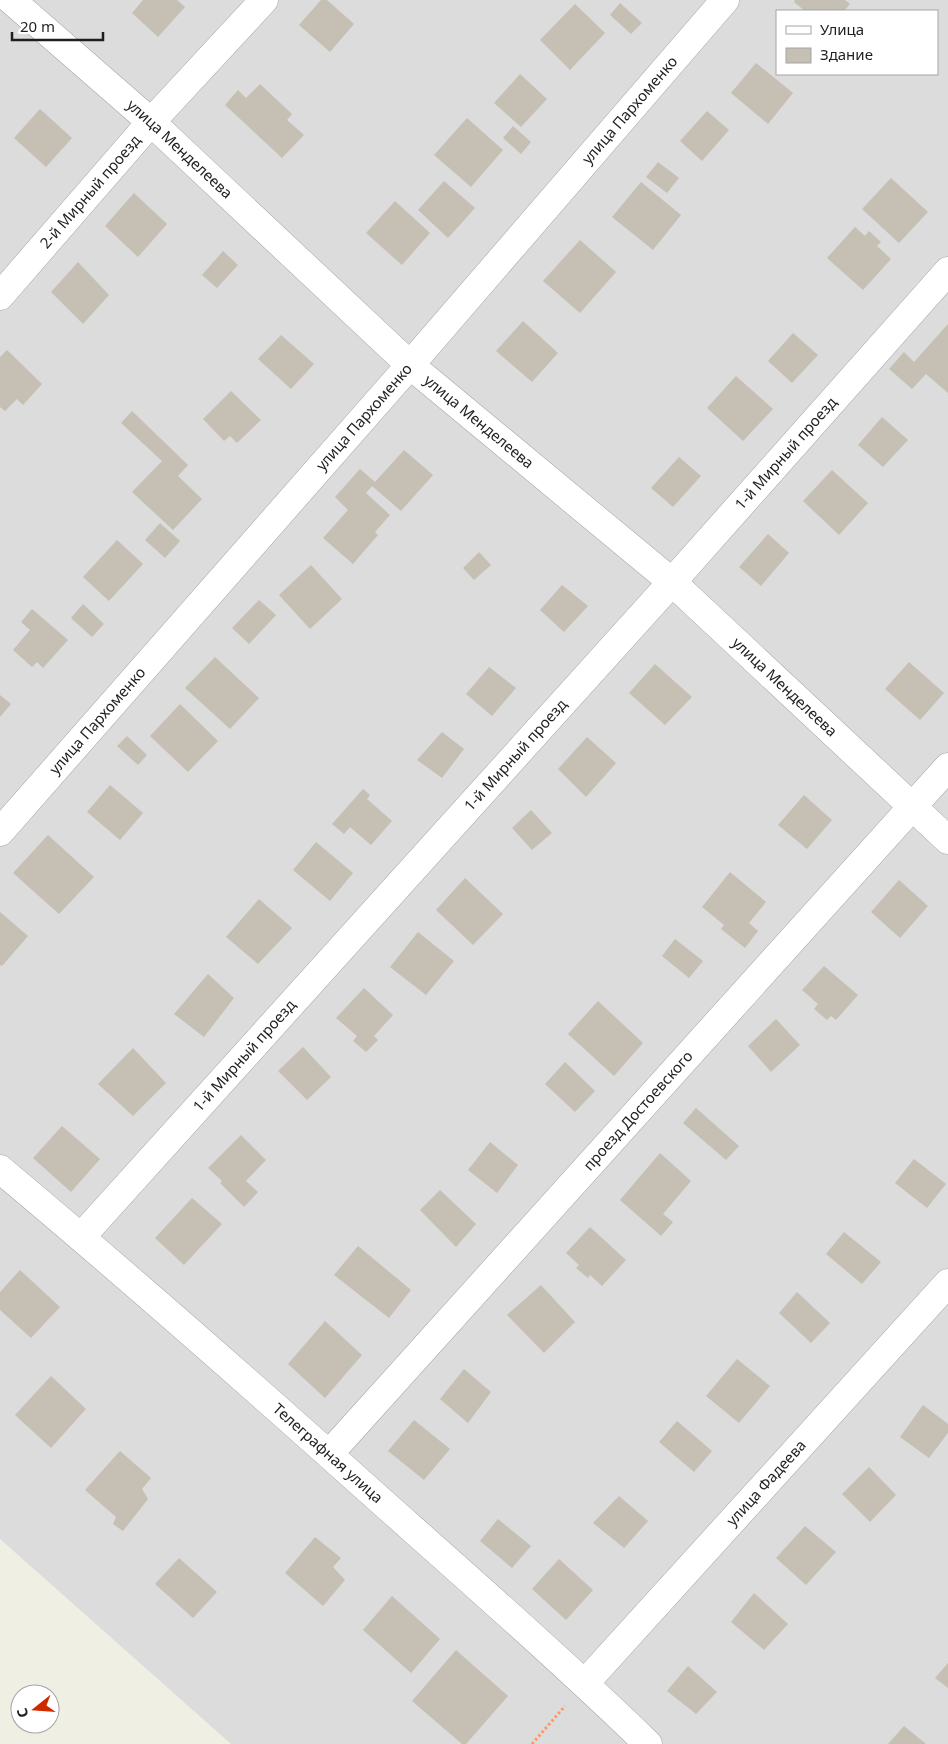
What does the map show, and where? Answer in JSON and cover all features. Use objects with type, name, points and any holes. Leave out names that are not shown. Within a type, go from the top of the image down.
[{"type":"street","name":"улица Менделеева","points":[[11,0],[151,122],[410,365],[672,582],[948,840]]},
{"type":"street","name":"2-й Мирный проезд","points":[[0,296],[151,122],[264,0]]},
{"type":"street","name":"улица Пархоменко","points":[[0,832],[410,365],[725,0]]},
{"type":"street","name":"1-й Мирный проезд","points":[[81,1237],[672,582],[948,271]]},
{"type":"street","name":"проезд Достоевского","points":[[329,1454],[948,767]]},
{"type":"street","name":"Телеграфная улица","points":[[0,1169],[81,1237],[329,1454],[585,1683],[648,1744]]},
{"type":"street","name":"улица Фадеева","points":[[585,1683],[948,1283]]},
{"type":"path","points":[[532,1744],[585,1683]]},
{"type":"shaded area","points":[[0,0],[948,0],[948,1744],[231,1744],[0,1539]]},
{"type":"building","points":[[143,0],[177,0],[185,7],[158,37],[132,13]]},
{"type":"building","points":[[321,0],[327,0],[354,24],[330,52],[299,25]]},
{"type":"building","points":[[795,0],[845,0],[850,4],[845,10],[804,10],[794,2]]},
{"type":"building","points":[[620,3],[642,23],[631,34],[610,15]]},
{"type":"building","points":[[575,4],[605,33],[570,70],[540,40]]},
{"type":"building","points":[[756,63],[793,93],[768,124],[731,93]]},
{"type":"building","points":[[520,74],[547,99],[521,127],[494,103]]},
{"type":"building","points":[[260,84],[292,114],[287,120],[304,135],[282,158],[225,105],[238,90],[246,98]]},
{"type":"building","points":[[40,109],[72,138],[46,167],[14,138]]},
{"type":"building","points":[[707,111],[729,130],[702,161],[680,141]]},
{"type":"building","points":[[467,118],[503,150],[471,187],[434,155]]},
{"type":"building","points":[[513,126],[531,142],[521,154],[503,138]]},
{"type":"building","points":[[658,162],[679,178],[667,193],[646,177]]},
{"type":"building","points":[[891,178],[928,212],[899,243],[862,209]]},
{"type":"building","points":[[444,181],[475,208],[448,238],[418,210]]},
{"type":"building","points":[[641,182],[681,215],[653,250],[612,217]]},
{"type":"building","points":[[134,193],[167,224],[138,257],[105,226]]},
{"type":"building","points":[[395,201],[430,233],[402,265],[366,233]]},
{"type":"building","points":[[855,227],[865,236],[869,231],[881,242],[877,246],[891,259],[863,290],[827,258]]},
{"type":"building","points":[[580,240],[616,272],[580,313],[543,281]]},
{"type":"building","points":[[223,251],[238,265],[217,288],[202,275]]},
{"type":"building","points":[[78,262],[109,295],[83,324],[51,292]]},
{"type":"building","points":[[523,321],[558,353],[532,382],[496,351]]},
{"type":"building","points":[[948,324],[948,393],[926,374],[912,389],[889,369],[904,352],[914,362]]},
{"type":"building","points":[[793,333],[818,355],[792,383],[768,361]]},
{"type":"building","points":[[281,335],[314,364],[291,389],[258,359]]},
{"type":"building","points":[[7,350],[42,384],[23,405],[17,399],[5,411],[0,407],[0,357]]},
{"type":"building","points":[[736,376],[773,409],[743,441],[707,408]]},
{"type":"building","points":[[231,391],[261,420],[237,443],[230,436],[224,441],[203,419]]},
{"type":"building","points":[[132,411],[188,465],[178,476],[202,499],[173,530],[132,492],[162,461],[121,423]]},
{"type":"building","points":[[882,417],[908,440],[883,467],[858,445]]},
{"type":"building","points":[[404,450],[433,475],[401,511],[372,486],[366,493],[390,515],[375,532],[378,535],[353,564],[323,538],[348,510],[335,497],[360,469],[375,482]]},
{"type":"building","points":[[679,457],[701,476],[673,507],[651,488]]},
{"type":"building","points":[[832,470],[868,503],[839,535],[803,501]]},
{"type":"building","points":[[160,523],[180,541],[165,558],[145,540]]},
{"type":"building","points":[[768,534],[789,553],[761,586],[739,567]]},
{"type":"building","points":[[117,540],[143,564],[109,601],[83,577]]},
{"type":"building","points":[[479,552],[491,565],[474,580],[463,568]]},
{"type":"building","points":[[311,565],[342,599],[310,629],[279,595]]},
{"type":"building","points":[[562,585],[588,606],[564,632],[540,610]]},
{"type":"building","points":[[259,600],[276,615],[249,644],[232,628]]},
{"type":"building","points":[[83,604],[104,624],[92,637],[71,618]]},
{"type":"building","points":[[32,609],[68,640],[43,668],[37,662],[32,667],[13,650],[30,630],[21,622]]},
{"type":"building","points":[[215,657],[259,698],[230,729],[185,688]]},
{"type":"building","points":[[909,662],[944,693],[920,720],[885,689]]},
{"type":"building","points":[[655,664],[692,697],[665,725],[629,693]]},
{"type":"building","points":[[489,667],[516,688],[492,716],[466,694]]},
{"type":"building","points":[[0,695],[11,704],[0,717]]},
{"type":"building","points":[[180,704],[218,741],[188,772],[150,736]]},
{"type":"building","points":[[442,732],[464,749],[442,778],[417,760]]},
{"type":"building","points":[[127,736],[147,755],[138,765],[117,746]]},
{"type":"building","points":[[587,737],[616,763],[586,797],[558,769]]},
{"type":"building","points":[[110,785],[143,813],[120,840],[87,812]]},
{"type":"building","points":[[363,789],[370,795],[367,799],[392,821],[371,845],[350,827],[344,834],[332,824]]},
{"type":"building","points":[[804,795],[832,820],[807,849],[778,825]]},
{"type":"building","points":[[531,810],[552,833],[532,850],[512,828]]},
{"type":"building","points":[[48,835],[94,877],[59,914],[13,873]]},
{"type":"building","points":[[316,842],[353,873],[330,901],[293,870]]},
{"type":"building","points":[[730,872],[766,902],[749,923],[758,931],[745,948],[721,929],[724,925],[702,907]]},
{"type":"building","points":[[465,878],[503,914],[473,945],[436,910]]},
{"type":"building","points":[[899,880],[928,906],[900,938],[871,912]]},
{"type":"building","points":[[259,899],[292,928],[258,964],[226,937]]},
{"type":"building","points":[[0,912],[28,936],[2,966],[0,965]]},
{"type":"building","points":[[418,932],[454,961],[426,995],[390,967]]},
{"type":"building","points":[[675,939],[703,961],[689,978],[662,956]]},
{"type":"building","points":[[824,966],[858,995],[836,1020],[831,1016],[827,1020],[814,1009],[818,1004],[802,990]]},
{"type":"building","points":[[208,974],[234,998],[204,1037],[174,1014]]},
{"type":"building","points":[[364,988],[393,1015],[374,1036],[378,1040],[366,1052],[353,1041],[357,1036],[336,1018]]},
{"type":"building","points":[[598,1001],[643,1043],[614,1076],[568,1034]]},
{"type":"building","points":[[776,1019],[800,1045],[771,1072],[748,1046]]},
{"type":"building","points":[[303,1047],[331,1077],[307,1100],[278,1071]]},
{"type":"building","points":[[133,1048],[166,1083],[133,1116],[98,1084]]},
{"type":"building","points":[[565,1062],[595,1091],[575,1112],[545,1084]]},
{"type":"building","points":[[696,1108],[739,1146],[726,1160],[683,1123]]},
{"type":"building","points":[[62,1126],[100,1159],[71,1192],[33,1158]]},
{"type":"building","points":[[241,1135],[266,1160],[246,1181],[258,1192],[244,1207],[208,1168]]},
{"type":"building","points":[[490,1142],[518,1165],[497,1193],[468,1170]]},
{"type":"building","points":[[660,1153],[691,1181],[663,1214],[673,1222],[661,1236],[620,1200]]},
{"type":"building","points":[[914,1159],[946,1184],[927,1208],[895,1183]]},
{"type":"building","points":[[440,1190],[476,1224],[456,1247],[420,1210]]},
{"type":"building","points":[[192,1198],[222,1224],[184,1265],[155,1238]]},
{"type":"building","points":[[590,1227],[626,1260],[602,1286],[590,1275],[588,1278],[576,1268],[579,1265],[566,1253]]},
{"type":"building","points":[[844,1232],[881,1262],[862,1284],[826,1254]]},
{"type":"building","points":[[358,1246],[411,1290],[389,1318],[334,1275]]},
{"type":"building","points":[[20,1270],[60,1307],[31,1338],[0,1310],[0,1292]]},
{"type":"building","points":[[541,1285],[575,1322],[544,1353],[507,1315]]},
{"type":"building","points":[[797,1292],[830,1323],[811,1343],[779,1313]]},
{"type":"building","points":[[325,1321],[362,1355],[325,1398],[288,1364]]},
{"type":"building","points":[[737,1359],[770,1386],[739,1423],[706,1396]]},
{"type":"building","points":[[464,1369],[491,1392],[468,1423],[440,1399]]},
{"type":"building","points":[[51,1376],[86,1409],[51,1448],[15,1415]]},
{"type":"building","points":[[923,1405],[948,1424],[948,1433],[929,1458],[900,1437]]},
{"type":"building","points":[[414,1420],[450,1449],[424,1480],[388,1451]]},
{"type":"building","points":[[677,1421],[712,1451],[694,1472],[659,1442]]},
{"type":"building","points":[[120,1451],[151,1478],[142,1489],[148,1499],[123,1531],[113,1524],[116,1517],[85,1490]]},
{"type":"building","points":[[869,1467],[896,1495],[870,1522],[842,1494]]},
{"type":"building","points":[[619,1496],[648,1521],[624,1548],[593,1523]]},
{"type":"building","points":[[498,1519],[531,1546],[512,1568],[480,1541]]},
{"type":"building","points":[[805,1526],[836,1552],[806,1585],[776,1558]]},
{"type":"building","points":[[315,1537],[341,1558],[333,1567],[345,1580],[323,1606],[285,1573]]},
{"type":"building","points":[[179,1558],[217,1592],[193,1618],[155,1584]]},
{"type":"building","points":[[559,1559],[593,1590],[566,1620],[532,1589]]},
{"type":"building","points":[[754,1593],[788,1624],[764,1650],[731,1622]]},
{"type":"building","points":[[392,1596],[440,1639],[411,1673],[363,1630]]},
{"type":"building","points":[[456,1650],[508,1696],[466,1744],[462,1744],[412,1701]]},
{"type":"building","points":[[948,1663],[948,1688],[935,1678]]},
{"type":"building","points":[[688,1666],[717,1692],[696,1714],[667,1691]]},
{"type":"building","points":[[904,1726],[926,1744],[888,1744]]}]
